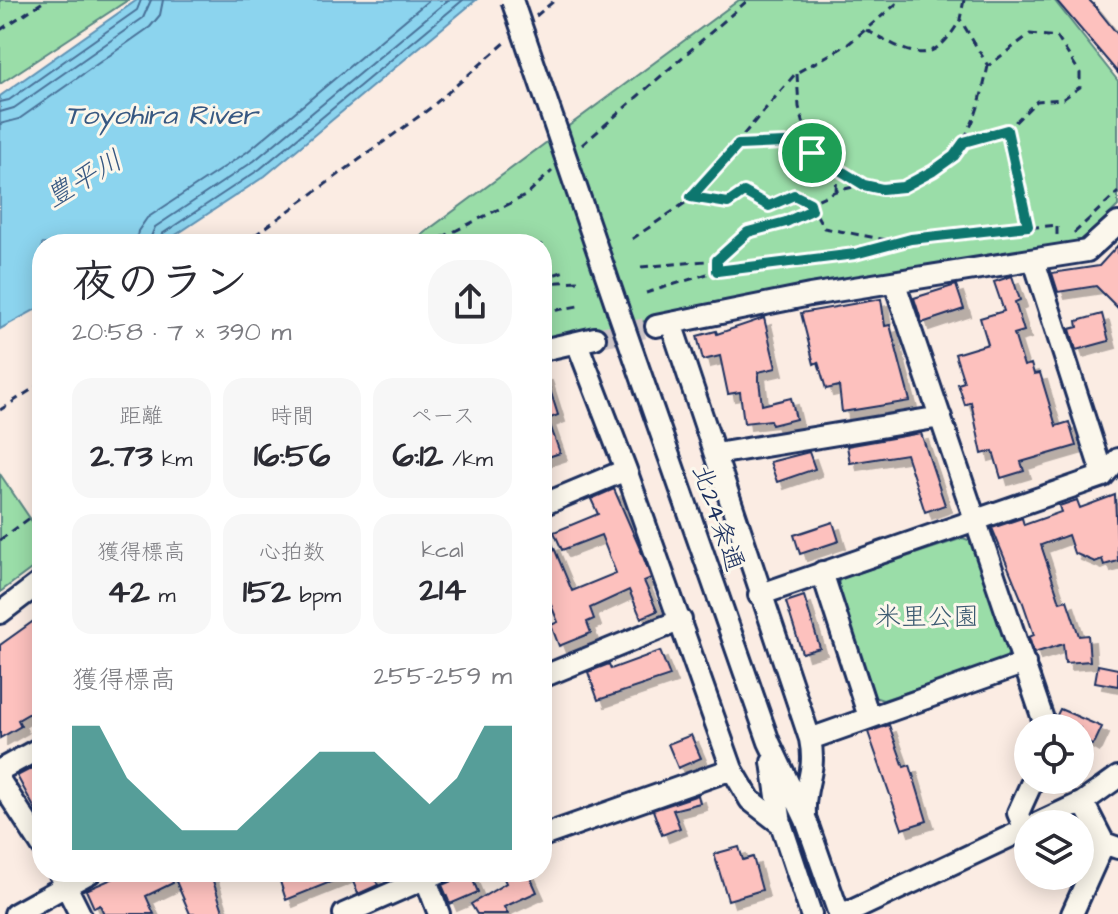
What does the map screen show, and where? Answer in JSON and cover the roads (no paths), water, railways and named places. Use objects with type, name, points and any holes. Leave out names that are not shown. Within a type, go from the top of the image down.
[{"type":"street","name":"北24条通","points":[[512,0],[769,742]]},
{"type":"street","points":[[806,820],[804,796],[814,772],[810,739],[759,595],[716,454],[663,325],[810,295],[895,284],[1087,251],[1118,223]]},
{"type":"street","points":[[1034,261],[1103,476]]},
{"type":"street","points":[[895,284],[1041,714]]},
{"type":"street","points":[[552,348],[586,341],[626,470],[732,769],[750,800],[781,824]]},
{"type":"street","points":[[716,454],[941,417]]},
{"type":"street","points":[[759,595],[1103,476],[1118,459]]},
{"type":"street","points":[[552,501],[626,470]]},
{"type":"street","points":[[822,572],[869,717]]},
{"type":"street","points":[[0,613],[32,589]]},
{"type":"street","points":[[552,673],[681,620]]},
{"type":"street","points":[[810,739],[1025,663]]},
{"type":"street","points":[[769,742],[806,820],[839,914]]},
{"type":"street","points":[[769,742],[781,824],[811,914]]},
{"type":"street","points":[[0,770],[32,752]]},
{"type":"street","points":[[552,832],[732,769]]},
{"type":"street","points":[[1066,810],[1083,802],[1118,777]]},
{"type":"street","points":[[0,781],[32,831]]},
{"type":"street","points":[[1072,914],[1111,845],[1083,802]]},
{"type":"street","points":[[845,914],[1014,834]]},
{"type":"street","points":[[15,914],[58,882]]},
{"type":"street","points":[[65,882],[80,914]]},
{"type":"street","points":[[344,914],[412,882]]},
{"type":"street","points":[[431,882],[439,914]]},
{"type":"water","name":"Toyohira River","points":[[137,0],[476,0],[265,176],[177,234],[32,234],[32,311],[0,329],[0,96]]},
{"type":"tunnel","points":[[595,338],[656,326]]},
{"type":"water label","name":"豊平川","points":[[84,179]]},
{"type":"park label","name":"米里公園","points":[[927,617]]}]
